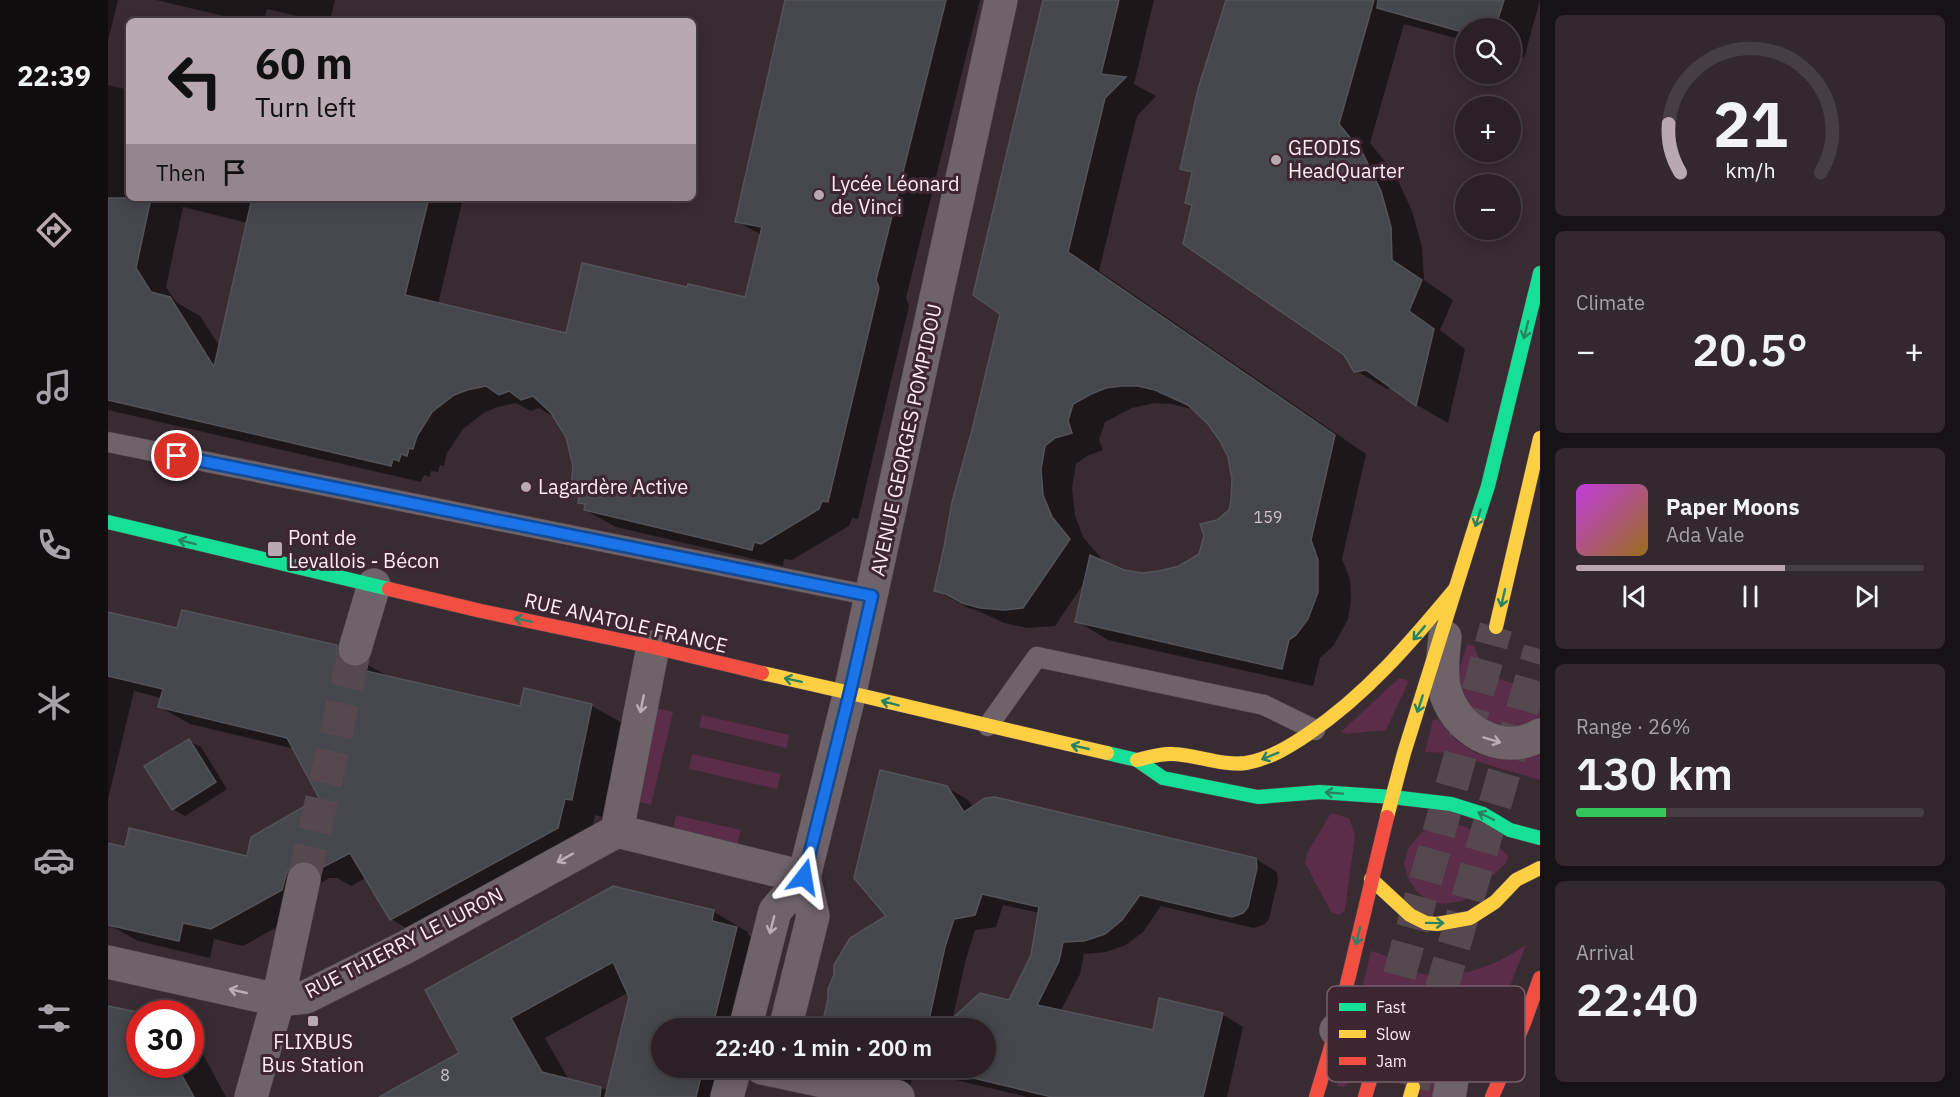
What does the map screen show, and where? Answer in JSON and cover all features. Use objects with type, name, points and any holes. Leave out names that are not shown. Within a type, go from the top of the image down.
[{"type":"main road","points":[[1346,986],[1404,753],[1488,486],[1540,273]]},
{"type":"main road","points":[[1496,627],[1540,438]]},
{"type":"main road","name":"RUE ANATOLE FRANCE","points":[[108,522],[481,611],[654,647],[1137,760]]},
{"type":"main road","points":[[1137,760],[1175,753],[1212,762],[1245,763],[1282,751],[1342,710],[1384,671],[1456,588]]},
{"type":"main road","points":[[1137,760],[1163,778],[1258,797],[1320,792],[1392,797],[1468,808],[1510,830],[1540,838]]},
{"type":"main road","points":[[1371,879],[1410,915],[1426,923],[1437,924],[1470,918],[1495,902],[1516,880],[1540,868]]},
{"type":"main road","points":[[1525,1022],[1540,978]]},
{"type":"main road","points":[[1316,1097],[1327,1060]]},
{"type":"main road","points":[[1365,1097],[1369,1082]]},
{"type":"main road","points":[[1492,1097],[1499,1082]]},
{"type":"street","name":"AVENUE GEORGES POMPIDOU","points":[[748,1018],[775,911],[804,877],[850,692],[1000,0]]},
{"type":"street","points":[[355,649],[374,585]]},
{"type":"street","points":[[1446,620],[1442,674],[1444,688],[1453,711],[1461,722],[1482,737],[1506,744],[1522,742],[1540,735]]},
{"type":"street","points":[[654,647],[617,831],[804,877]]},
{"type":"street","name":"RUE THIERRY LE LURON","points":[[108,962],[278,1000],[306,997],[404,948],[617,831]]},
{"type":"street","name":"AVENUE GEORGES POMPIDOU","points":[[788,1018],[813,916],[804,877]]},
{"type":"street","points":[[251,1097],[278,1000],[304,879]]},
{"type":"street","points":[[728,1097],[733,1078]]},
{"type":"street","points":[[782,1078],[898,1097]]},
{"type":"street","points":[[1449,1097],[1452,1082]]},
{"type":"lane","points":[[108,442],[872,596]]},
{"type":"lane","points":[[988,726],[1037,657],[1264,705],[1315,730]]},
{"type":"shaded area","points":[[1467,644],[1474,646],[1485,666],[1499,679],[1517,684],[1540,682],[1540,719],[1519,726],[1501,727],[1473,714],[1458,684]]},
{"type":"shaded area","points":[[1399,678],[1407,680],[1408,683],[1386,730],[1347,734],[1341,732]]},
{"type":"shaded area","points":[[657,708],[673,712],[651,805],[636,801]]},
{"type":"shaded area","points":[[702,715],[789,735],[787,748],[699,727]]},
{"type":"shaded area","points":[[1438,719],[1457,741],[1476,753],[1498,759],[1513,759],[1540,752],[1540,780],[1448,753],[1425,752],[1433,720]]},
{"type":"shaded area","points":[[692,754],[781,774],[777,789],[689,769]]},
{"type":"shaded area","points":[[1331,813],[1349,818],[1355,835],[1345,911],[1339,915],[1331,912],[1305,863],[1307,853]]},
{"type":"shaded area","points":[[676,815],[741,830],[736,849],[672,834]]},
{"type":"shaded area","points":[[1446,824],[1460,825],[1472,830],[1494,843],[1508,857],[1506,863],[1472,895],[1462,901],[1444,904],[1429,901],[1417,892],[1408,878],[1404,864],[1408,849],[1420,834],[1429,827]]},
{"type":"shaded area","points":[[1526,945],[1510,986],[1363,986],[1371,951],[1381,954],[1403,968],[1424,974],[1440,975],[1463,973],[1485,967]]},
{"type":"shaded area","points":[[1338,1082],[1350,1082],[1344,1087],[1337,1086]]},
{"type":"shaded area","points":[[1409,1082],[1436,1082],[1435,1097],[1421,1097]]},
{"type":"building","points":[[785,0],[946,0],[876,280],[879,288],[828,502],[822,501],[819,509],[761,544],[754,542],[752,550],[584,510],[585,504],[578,503],[579,496],[574,495],[575,488],[571,487],[573,466],[566,437],[551,413],[533,396],[521,400],[509,391],[499,395],[486,386],[454,395],[432,412],[417,436],[413,449],[409,448],[407,456],[401,454],[399,461],[393,459],[391,466],[108,400],[108,198],[150,201],[136,268],[151,292],[170,297],[214,367],[251,201],[428,201],[405,295],[566,333],[582,263],[687,287],[688,284],[745,297],[762,227],[735,222]]},
{"type":"building","points":[[1043,0],[1119,0],[1101,74],[1126,77],[1105,98],[1068,252],[1335,435],[1311,540],[1318,560],[1318,592],[1308,619],[1296,635],[1289,640],[1282,669],[1075,622],[1090,555],[1124,570],[1143,573],[1179,566],[1199,554],[1204,536],[1200,524],[1217,520],[1229,510],[1232,479],[1228,457],[1208,424],[1188,405],[1155,390],[1138,386],[1106,388],[1073,404],[1068,421],[1072,433],[1055,438],[1045,446],[1041,469],[1043,495],[1052,517],[1070,539],[1023,608],[1005,610],[980,608],[934,591],[952,502],[1000,314],[973,295]]},
{"type":"building","points":[[1226,0],[1374,0],[1339,124],[1363,154],[1381,191],[1391,227],[1392,260],[1422,280],[1409,311],[1434,329],[1416,406],[1366,370],[1354,372],[1344,355],[1183,244],[1192,205],[1185,203],[1192,172],[1180,169],[1198,89]]},
{"type":"building","points":[[1378,0],[1504,0],[1498,18],[1455,18],[1455,30],[1377,8]]},
{"type":"building","points":[[182,610],[337,645],[337,654],[341,661],[349,667],[359,667],[368,663],[366,671],[520,706],[524,688],[592,704],[572,800],[565,799],[558,828],[390,920],[350,853],[319,869],[308,861],[298,861],[290,867],[282,890],[211,929],[183,923],[179,941],[108,925],[108,843],[125,847],[129,828],[247,856],[251,837],[319,798],[287,738],[158,707],[163,689],[108,676],[108,612],[177,628]]},
{"type":"building","points":[[189,739],[216,782],[172,810],[144,766]]},
{"type":"building","points":[[880,770],[947,786],[964,812],[985,798],[995,797],[1256,858],[1257,868],[1248,907],[1243,913],[1232,917],[1140,895],[1122,920],[1105,934],[1084,941],[1063,942],[1059,961],[1037,1005],[1153,1030],[1159,998],[1223,1013],[1203,1097],[1052,1097],[973,1078],[996,1078],[996,1018],[953,1018],[980,993],[1009,1000],[1031,955],[1039,907],[982,894],[975,915],[954,919],[945,947],[929,1018],[824,1018],[828,989],[834,975],[834,965],[850,938],[886,916],[854,878]]},
{"type":"building","points":[[613,886],[714,910],[712,921],[737,927],[715,1018],[651,1018],[651,1078],[701,1078],[696,1097],[605,1097],[629,997],[613,962],[511,1018],[542,1072],[601,1087],[600,1097],[379,1097],[459,1053],[425,990]]},
{"type":"building","points":[[108,1006],[126,1010],[126,1078],[183,1078],[194,1097],[108,1097]]},
{"type":"tunnel","points":[[1396,986],[1496,627]]},
{"type":"tunnel","points":[[304,879],[355,649]]},
{"type":"tunnel","points":[[1442,986],[1540,649]]},
{"type":"tunnel","points":[[1413,1087],[1414,1082]]},
{"type":"traffic: fast","points":[[1476,523],[1488,486],[1540,273]]},
{"type":"traffic: fast","points":[[108,522],[389,589]]},
{"type":"traffic: fast","points":[[1107,753],[1137,760],[1163,778],[1258,797],[1320,792],[1451,804],[1483,814],[1510,830],[1540,838]]},
{"type":"traffic: slow","points":[[1496,627],[1540,438]]},
{"type":"traffic: slow","points":[[1387,817],[1404,753],[1476,523]]},
{"type":"traffic: slow","points":[[1137,760],[1168,754],[1237,764],[1263,759],[1286,748],[1329,719],[1368,685],[1387,667],[1455,589]]},
{"type":"traffic: slow","points":[[762,673],[1107,753]]},
{"type":"traffic: slow","points":[[1371,879],[1410,915],[1426,923],[1437,924],[1470,918],[1495,902],[1516,880],[1540,868]]},
{"type":"traffic: slow","points":[[1410,1097],[1413,1087]]},
{"type":"traffic: jam","points":[[389,589],[762,673]]},
{"type":"traffic: jam","points":[[1347,986],[1387,817]]},
{"type":"traffic: jam","points":[[1525,1020],[1540,978]]},
{"type":"traffic: jam","points":[[1316,1097],[1327,1060]]},
{"type":"traffic: jam","points":[[1365,1097],[1369,1082]]},
{"type":"traffic: jam","points":[[1492,1097],[1498,1082]]},
{"type":"place","name":"GEODIS HeadQuarter","points":[[1276,160]]},
{"type":"place","name":"Lycée Léonard de Vinci","points":[[819,195]]},
{"type":"place","name":"Lagardère Active","points":[[526,487]]},
{"type":"place","name":"Pont de Levallois - Bécon","points":[[275,549]]},
{"type":"place","name":"FLIXBUS Bus Station","points":[[313,1021]]},
{"type":"route","points":[[177,456],[872,596],[804,877]]}]
